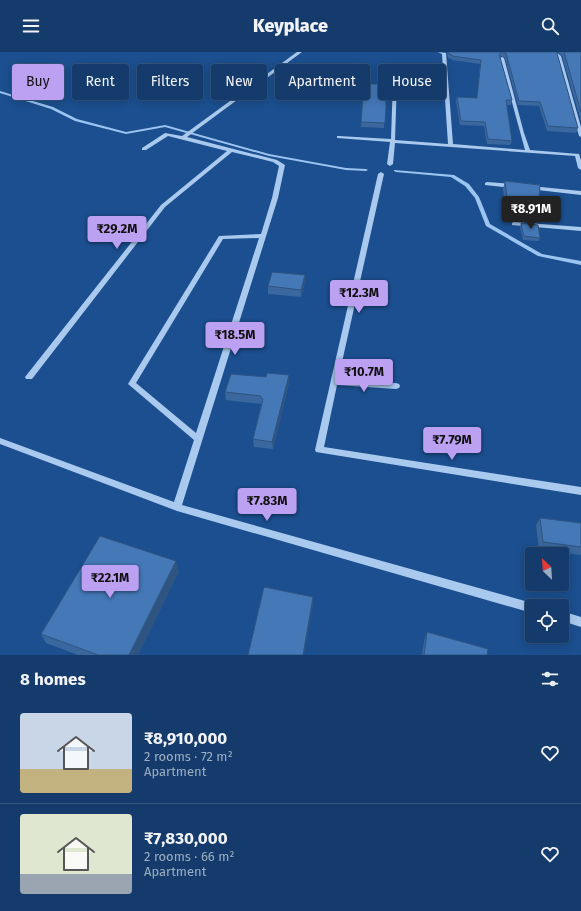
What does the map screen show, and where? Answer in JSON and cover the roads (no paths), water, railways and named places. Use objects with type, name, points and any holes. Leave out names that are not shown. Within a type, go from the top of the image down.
[{"type":"street","points":[[184,137],[300,52]]},
{"type":"street","points":[[440,52],[444,53],[451,145]]},
{"type":"street","points":[[554,52],[558,56],[581,136]]},
{"type":"street","points":[[502,58],[528,151]]},
{"type":"street","points":[[390,164],[393,141],[394,100]]},
{"type":"street","points":[[144,150],[167,134],[184,137],[282,164],[275,198],[178,507]]},
{"type":"street","points":[[339,137],[579,155],[581,168]]},
{"type":"street","points":[[29,377],[162,206],[232,150]]},
{"type":"street","points":[[381,174],[319,450],[581,491]]},
{"type":"street","points":[[487,184],[516,186]]},
{"type":"street","points":[[523,187],[581,193]]},
{"type":"street","points":[[514,224],[581,229]]},
{"type":"street","points":[[199,440],[132,384],[221,237],[263,236]]},
{"type":"street","points":[[334,382],[396,386]]},
{"type":"street","points":[[0,441],[178,507],[525,606]]},
{"type":"street","points":[[569,618],[581,622]]},
{"type":"waterway","points":[[0,92],[52,108],[76,120],[126,133],[165,126],[269,155],[346,169],[366,170]]},
{"type":"waterway","points":[[396,171],[452,176],[467,185],[477,198],[488,225],[540,255],[581,263]]}]
